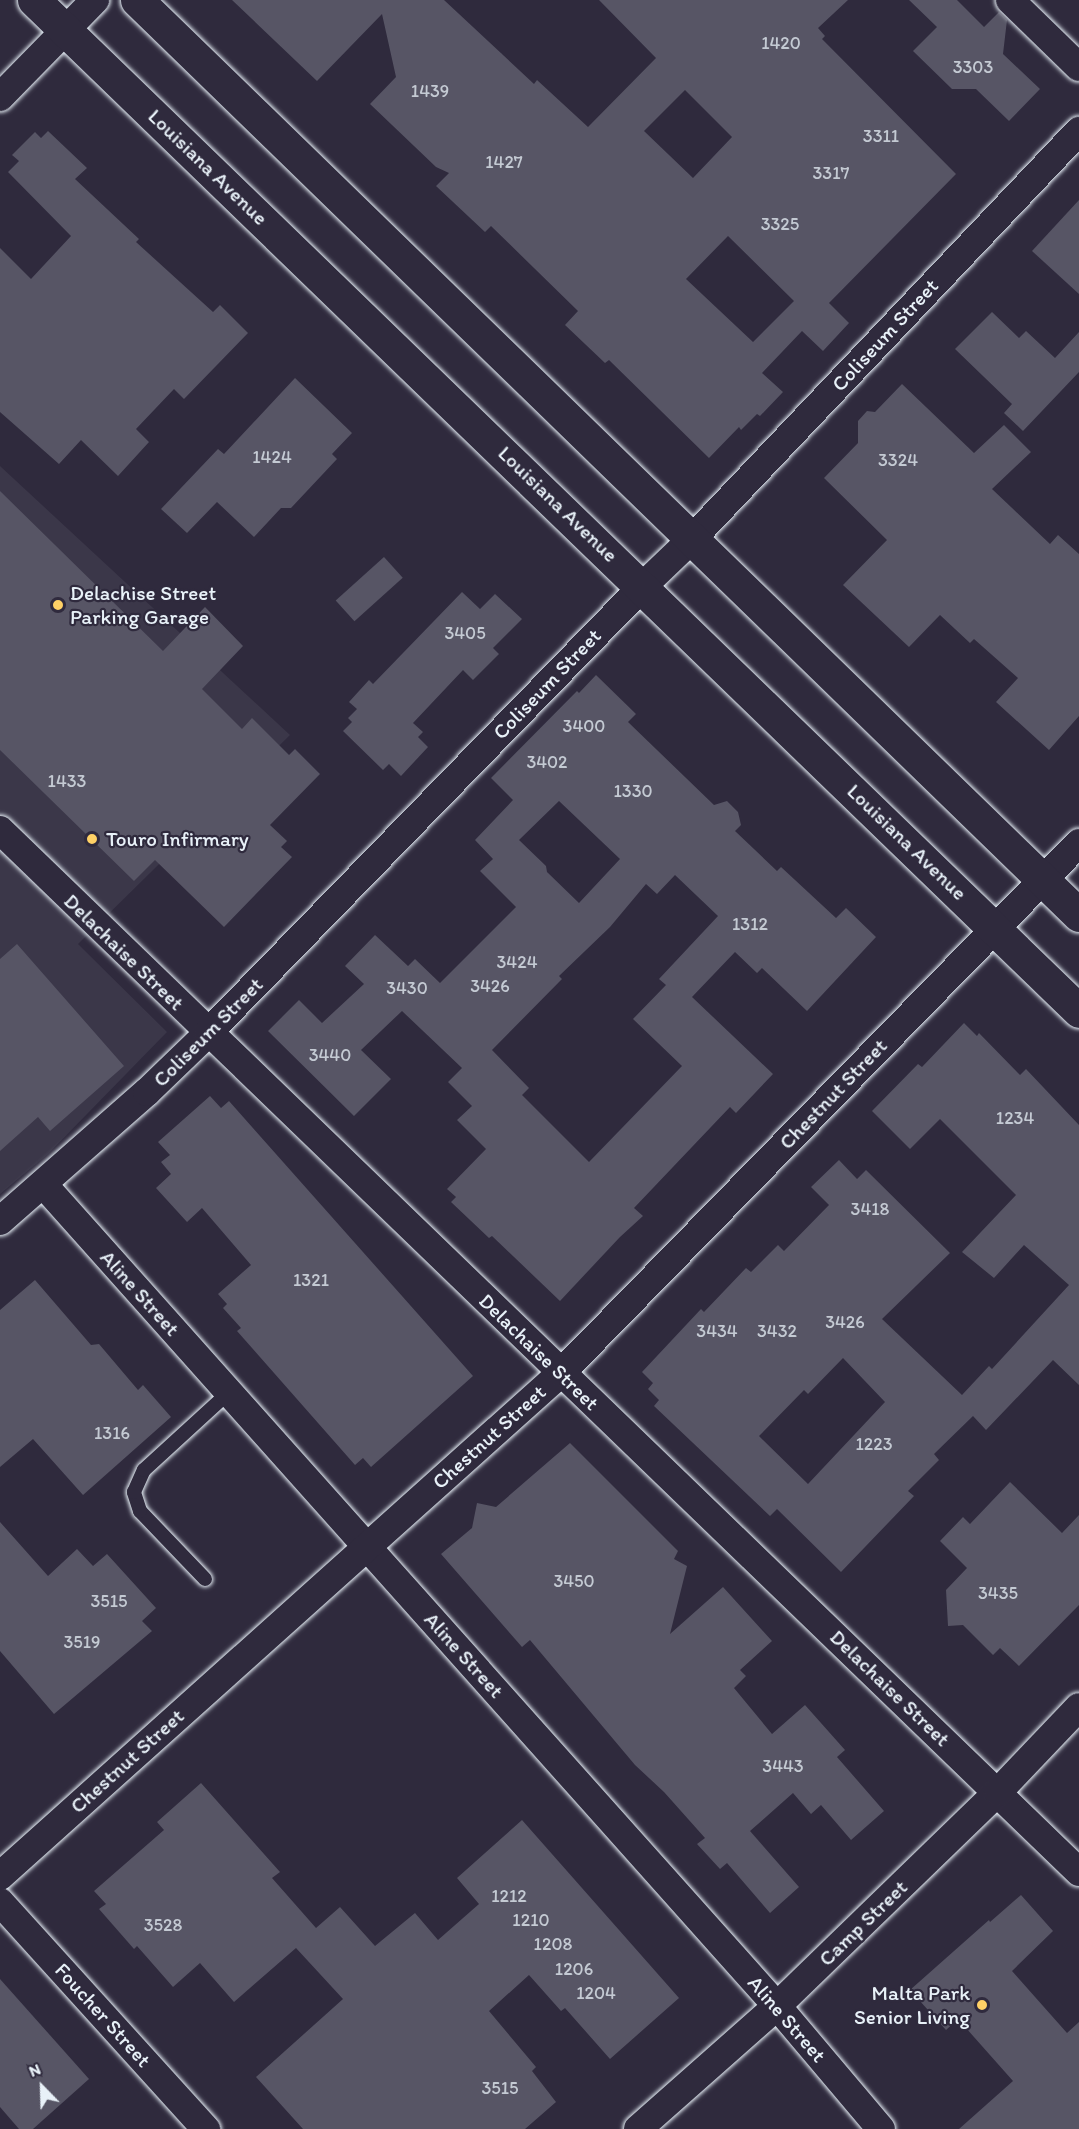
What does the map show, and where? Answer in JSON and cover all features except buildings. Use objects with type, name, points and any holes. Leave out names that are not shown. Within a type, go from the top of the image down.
[{"type":"street","name":"Louisiana Avenue","points":[[34,0],[643,586],[1079,1011]]},
{"type":"street","points":[[0,96],[95,0]]},
{"type":"street","points":[[137,0],[1079,915]]},
{"type":"street","points":[[1010,0],[1079,67]]},
{"type":"street","name":"Coliseum Street","points":[[0,1221],[208,1033],[643,586],[691,540],[1079,131]]},
{"type":"street","name":"Delachaise Street","points":[[0,830],[1079,1872]]},
{"type":"street","name":"Chestnut Street","points":[[0,1876],[561,1373],[1079,843]]},
{"type":"street","name":"Aline Street","points":[[43,1184],[777,2006],[881,2129]]},
{"type":"street","name":"Camp Street","points":[[638,2129],[777,2006],[998,1792],[1079,1707]]},
{"type":"street","name":"Foucher Street","points":[[0,1902],[206,2129]]},
{"type":"lane","points":[[205,1579],[140,1511],[134,1492],[144,1470],[229,1392]]},
{"type":"shaded area","name":"Touro Infirmary","points":[[0,466],[290,735],[78,944],[167,1032],[48,1154],[0,1194]]},
{"type":"place","name":"Delachise Street Parking Garage","points":[[58,605]]},
{"type":"place","name":"Touro Infirmary","points":[[92,839]]},
{"type":"place","name":"Malta Park Senior Living","points":[[982,2005]]}]
